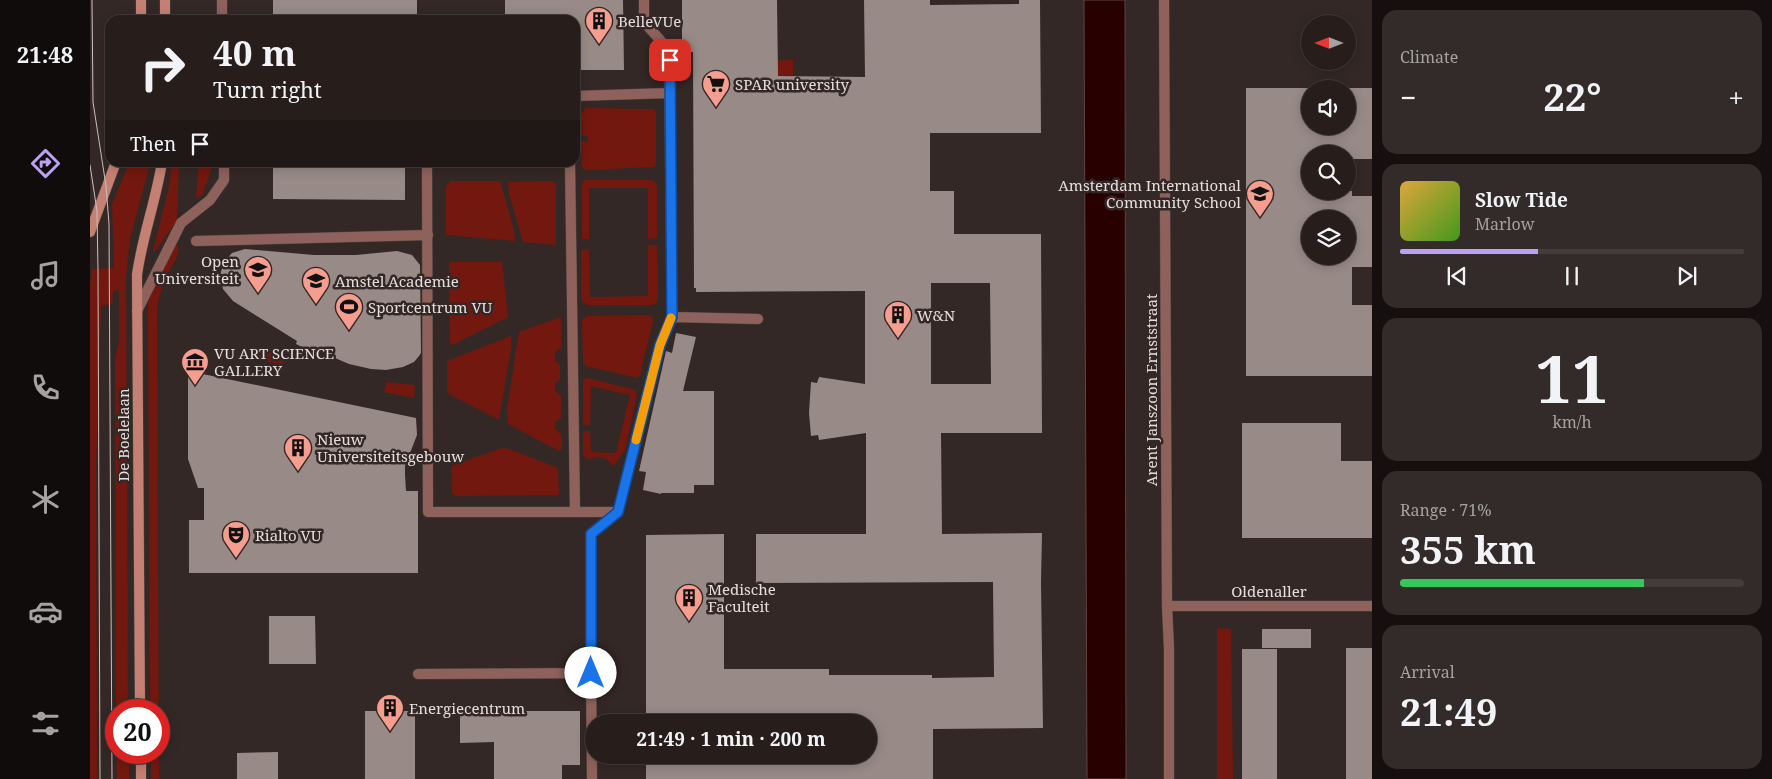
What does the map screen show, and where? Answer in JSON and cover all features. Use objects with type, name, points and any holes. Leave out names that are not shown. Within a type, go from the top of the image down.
[{"type":"main road","points":[[141,0],[141,15]]},
{"type":"main road","points":[[165,0],[165,15]]},
{"type":"main road","points":[[90,232],[114,167]]},
{"type":"main road","name":"De Boelelaan","points":[[140,699],[137,275],[161,167]]},
{"type":"main road","points":[[141,764],[141,779]]},
{"type":"street","points":[[222,0],[222,15]]},
{"type":"street","points":[[592,779],[591,534],[618,512],[660,345],[672,317],[670,50],[644,22],[644,0]]},
{"type":"street","name":"Arent Janszoon Ernststraat","points":[[1164,0],[1167,606],[1170,779]]},
{"type":"street","points":[[580,96],[670,93]]},
{"type":"street","points":[[137,311],[181,223],[210,200],[224,180],[224,167]]},
{"type":"street","points":[[427,167],[428,512],[618,512]]},
{"type":"street","points":[[570,167],[575,512]]},
{"type":"street","points":[[196,241],[428,235]]},
{"type":"street","points":[[672,317],[758,319]]},
{"type":"street","name":"Oldenaller","points":[[1167,606],[1372,606]]},
{"type":"street","points":[[418,674],[591,673]]},
{"type":"shaded area","points":[[1084,0],[1125,0],[1126,779],[1087,779]]},
{"type":"shaded area","points":[[793,60],[793,75],[758,76],[747,61]]},
{"type":"shaded area","points":[[585,108],[654,109],[656,112],[656,164],[654,167],[585,170],[582,167],[581,141],[588,141],[588,136],[581,136],[581,115]]},
{"type":"shaded area","points":[[128,167],[149,167],[130,239],[126,278],[128,699],[116,699],[115,359],[119,342],[119,290],[113,291],[112,304],[101,306],[96,469],[97,779],[90,779],[90,285],[92,269],[114,268],[112,204]]},
{"type":"shaded area","points":[[171,167],[179,167],[177,221],[155,251],[153,251],[170,183]]},
{"type":"shaded area","points":[[199,167],[212,167],[202,196],[196,197]]},
{"type":"shaded area","points":[[584,180],[652,180],[656,183],[657,238],[648,239],[648,188],[589,188],[589,239],[582,239],[582,184]]},
{"type":"shaded area","points":[[451,181],[500,181],[514,230],[515,241],[446,235],[446,186]]},
{"type":"shaded area","points":[[551,181],[556,184],[556,245],[523,242],[509,194],[508,182]]},
{"type":"shaded area","points":[[176,245],[179,248],[176,259],[164,280],[157,306],[159,699],[150,699],[148,303],[166,259]]},
{"type":"shaded area","points":[[648,245],[657,245],[658,299],[656,303],[652,305],[588,305],[584,303],[581,298],[581,250],[589,250],[590,297],[648,296]]},
{"type":"shaded area","points":[[502,262],[508,317],[452,345],[450,342],[449,263]]},
{"type":"shaded area","points":[[648,315],[652,317],[653,322],[640,375],[637,378],[586,366],[583,362],[582,320],[587,316]]},
{"type":"shaded area","points":[[561,317],[561,348],[555,352],[555,361],[560,365],[560,380],[555,383],[555,391],[561,396],[561,418],[555,422],[555,428],[562,436],[562,449],[559,451],[508,424],[507,408],[519,332]]},
{"type":"shaded area","points":[[511,336],[511,349],[499,420],[447,393],[447,361]]},
{"type":"shaded area","points":[[261,347],[286,356],[283,365],[259,360]]},
{"type":"shaded area","points":[[588,378],[635,390],[637,395],[625,450],[614,466],[602,457],[588,460],[583,455],[583,431],[590,431],[591,452],[616,453],[630,395],[591,386],[590,425],[583,425],[583,380]]},
{"type":"shaded area","points":[[386,382],[415,385],[414,398],[384,392]]},
{"type":"shaded area","points":[[502,448],[558,468],[559,495],[456,496],[452,493],[451,466]]},
{"type":"shaded area","points":[[1217,628],[1231,629],[1233,779],[1217,779]]},
{"type":"shaded area","points":[[116,764],[129,764],[129,779],[117,779]]},
{"type":"shaded area","points":[[151,764],[159,764],[159,779],[151,779]]},
{"type":"building","points":[[273,0],[417,0],[417,15],[273,15]]},
{"type":"building","name":"BelleVUe","points":[[505,0],[623,0],[624,70],[580,70],[580,15],[505,15]]},
{"type":"building","name":"W&N","points":[[682,0],[777,0],[778,76],[865,77],[864,0],[930,0],[930,5],[1019,4],[1019,0],[1040,0],[1041,133],[930,133],[930,191],[954,191],[954,234],[1041,234],[1042,433],[941,433],[942,534],[1042,533],[1043,728],[933,729],[933,779],[646,779],[646,764],[877,764],[877,714],[646,714],[646,535],[724,534],[724,669],[829,669],[829,675],[932,675],[932,678],[994,677],[993,582],[756,583],[756,534],[866,534],[866,433],[819,440],[818,435],[811,436],[809,413],[811,382],[817,383],[819,377],[865,384],[865,291],[696,292],[696,288],[694,288],[693,52],[682,52]],"holes":[[[931,283],[990,283],[991,384],[931,384]]]},
{"type":"building","points":[[1246,88],[1301,88],[1301,135],[1356,135],[1356,88],[1372,88],[1372,159],[1356,159],[1356,145],[1301,145],[1301,200],[1356,200],[1356,196],[1372,196],[1372,267],[1352,267],[1352,305],[1372,305],[1372,376],[1246,376]]},
{"type":"building","points":[[273,167],[405,167],[405,200],[273,199]]},
{"type":"building","points":[[245,249],[314,255],[356,255],[397,251],[412,255],[420,265],[421,353],[414,362],[403,367],[386,370],[371,369],[349,364],[314,349],[312,352],[296,344],[297,341],[233,301],[223,289],[220,275],[224,262],[232,253]]},
{"type":"building","points":[[676,333],[696,337],[683,391],[714,391],[714,485],[694,485],[694,493],[661,494],[643,490],[646,472],[639,471],[666,351],[672,353]]},
{"type":"building","name":"Nieuw Universiteitsgebouw","points":[[188,371],[416,418],[417,435],[405,466],[405,475],[406,491],[418,491],[418,573],[189,573],[189,520],[204,520],[204,488],[198,488],[188,459]]},
{"type":"building","points":[[1242,423],[1341,423],[1341,461],[1372,461],[1372,538],[1242,538]]},
{"type":"building","points":[[269,616],[315,616],[316,664],[269,664]]},
{"type":"building","points":[[1262,629],[1311,629],[1311,648],[1262,648]]},
{"type":"building","points":[[1346,648],[1372,648],[1372,779],[1346,779]]},
{"type":"building","points":[[1242,649],[1277,649],[1277,779],[1242,779]]},
{"type":"building","points":[[365,711],[415,711],[415,779],[365,779]]},
{"type":"building","name":"Energiecentrum","points":[[580,711],[580,765],[562,765],[562,779],[494,779],[494,742],[460,743],[460,712]]},
{"type":"building","points":[[278,752],[278,779],[237,779],[237,753]]},
{"type":"tram line","points":[[92,0],[93,102],[106,186],[109,224],[112,779]]},
{"type":"tram line","points":[[90,165],[97,211],[98,271],[100,779]]},
{"type":"slow traffic","points":[[636,440],[660,345],[671,318]]},
{"type":"place","name":"BelleVUe","points":[[599,45]]},
{"type":"place","name":"SPAR university","points":[[716,108]]},
{"type":"place","name":"Amsterdam International Community School","points":[[1260,218]]},
{"type":"place","name":"Open Universiteit","points":[[258,294]]},
{"type":"place","name":"Amstel Academie","points":[[316,305]]},
{"type":"place","name":"Sportcentrum VU","points":[[349,331]]},
{"type":"place","name":"W&N","points":[[898,339]]},
{"type":"place","name":"VU ART SCIENCE GALLERY","points":[[195,386]]},
{"type":"place","name":"Nieuw Universiteitsgebouw","points":[[298,472]]},
{"type":"place","name":"Rialto VU","points":[[236,559]]},
{"type":"place","name":"Medische Faculteit","points":[[689,622]]},
{"type":"place","name":"Energiecentrum","points":[[390,732]]},
{"type":"route","points":[[591,673],[591,534],[618,512],[660,345],[672,317],[670,60]]}]
